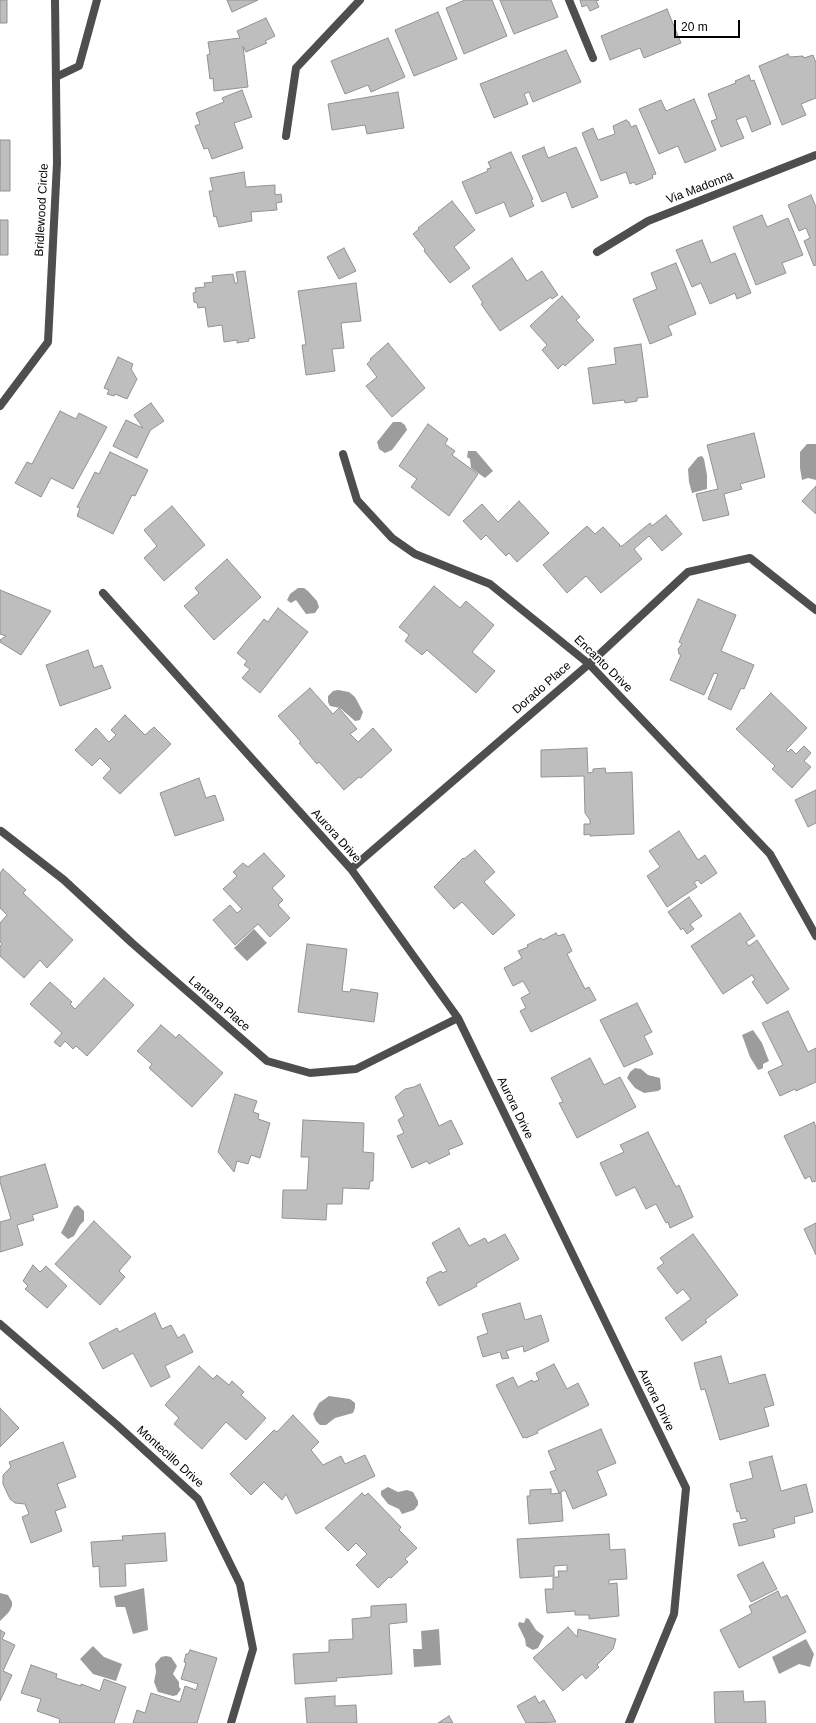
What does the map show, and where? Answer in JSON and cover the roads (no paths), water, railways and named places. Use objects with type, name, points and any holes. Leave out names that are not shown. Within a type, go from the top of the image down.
[{"type":"street","name":"Bridlewood Circle","points":[[0,406],[48,342],[57,163],[55,0]]},
{"type":"street","points":[[56,77],[79,66],[97,0]]},
{"type":"street","points":[[286,136],[296,68],[360,0]]},
{"type":"street","points":[[569,0],[593,58]]},
{"type":"street","name":"Via Madonna","points":[[598,252],[648,221],[816,155]]},
{"type":"street","name":"Encanto Drive","points":[[343,454],[357,500],[392,538],[415,554],[490,584],[589,664],[770,854],[816,936]]},
{"type":"street","name":"Dorado Place","points":[[351,869],[589,664],[688,572],[750,558],[816,610]]},
{"type":"street","name":"Aurora Drive","points":[[103,593],[351,869],[458,1018],[686,1488],[674,1614],[629,1723]]},
{"type":"street","name":"Lantana Place","points":[[1,830],[64,880],[132,943],[267,1061],[310,1073],[356,1069],[458,1018]]},
{"type":"street","name":"Montecillo Drive","points":[[0,1324],[117,1425],[198,1499],[240,1584],[253,1649],[231,1723]]}]
